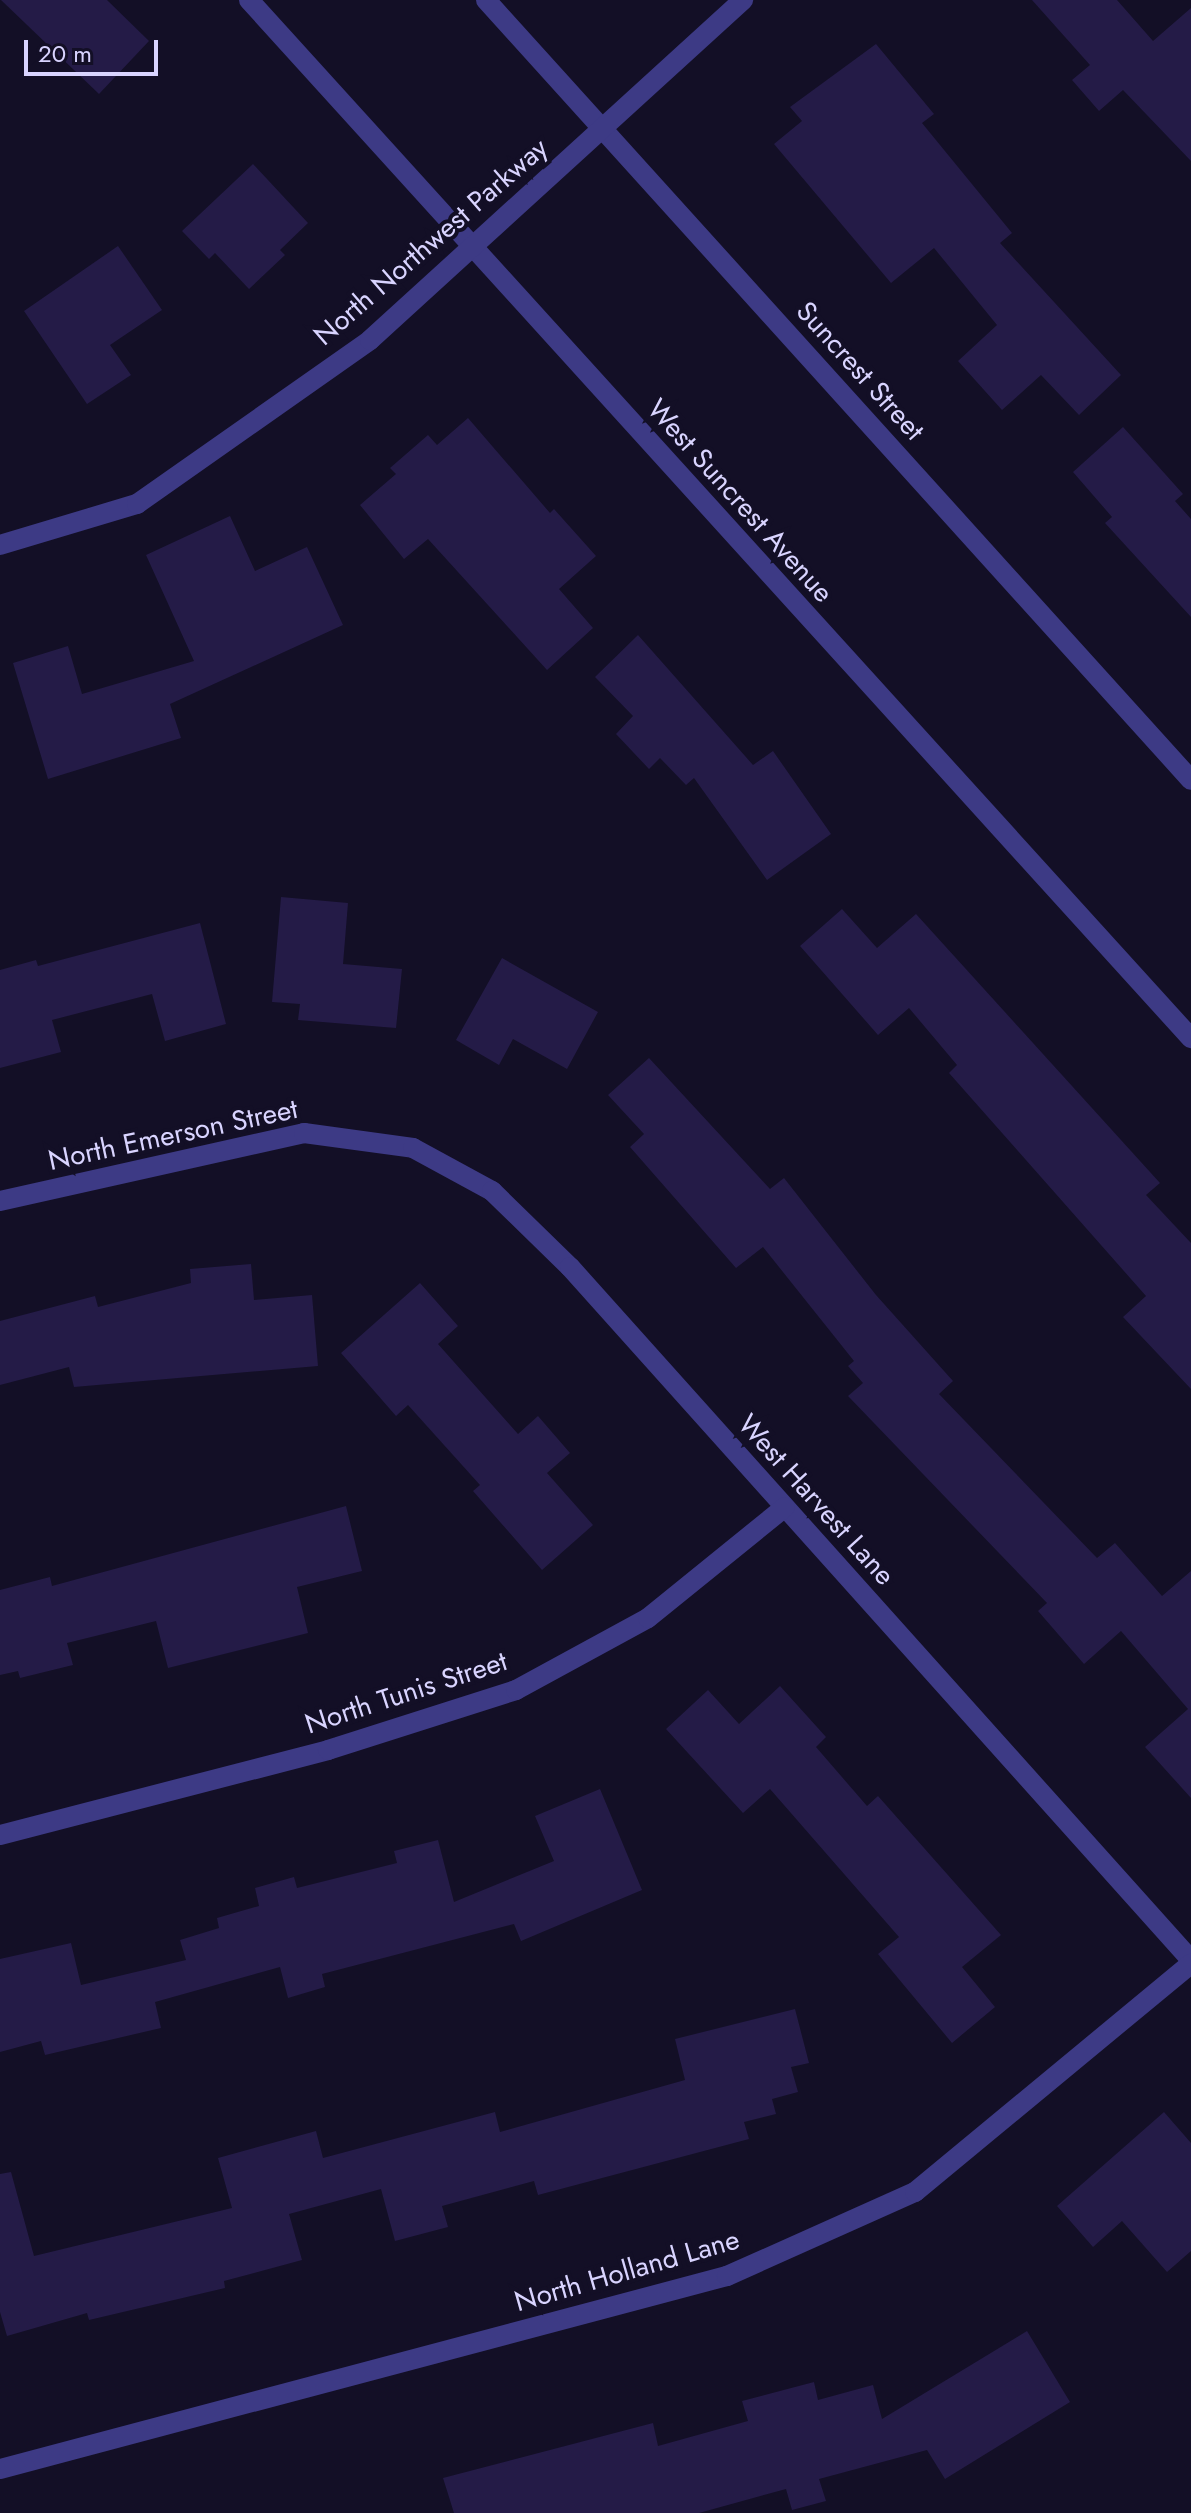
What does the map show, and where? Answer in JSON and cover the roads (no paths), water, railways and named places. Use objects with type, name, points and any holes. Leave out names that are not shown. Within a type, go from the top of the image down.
[{"type":"street","name":"West Suncrest Avenue","points":[[249,0],[1191,1038]]},
{"type":"street","name":"Suncrest Street","points":[[486,0],[1191,780]]},
{"type":"street","name":"North Northwest Parkway","points":[[0,545],[137,504],[370,340],[743,0]]},
{"type":"street","name":"North Emerson Street","points":[[0,1201],[304,1133],[358,1138]]},
{"type":"street","name":"West Harvest Lane","points":[[358,1138],[413,1148],[492,1191],[570,1267],[1191,1962]]},
{"type":"street","name":"North Tunis Street","points":[[0,1835],[328,1750],[516,1690],[648,1618],[785,1507]]},
{"type":"street","name":"North Holland Lane","points":[[0,2469],[727,2276],[915,2192],[1191,1962]]}]
